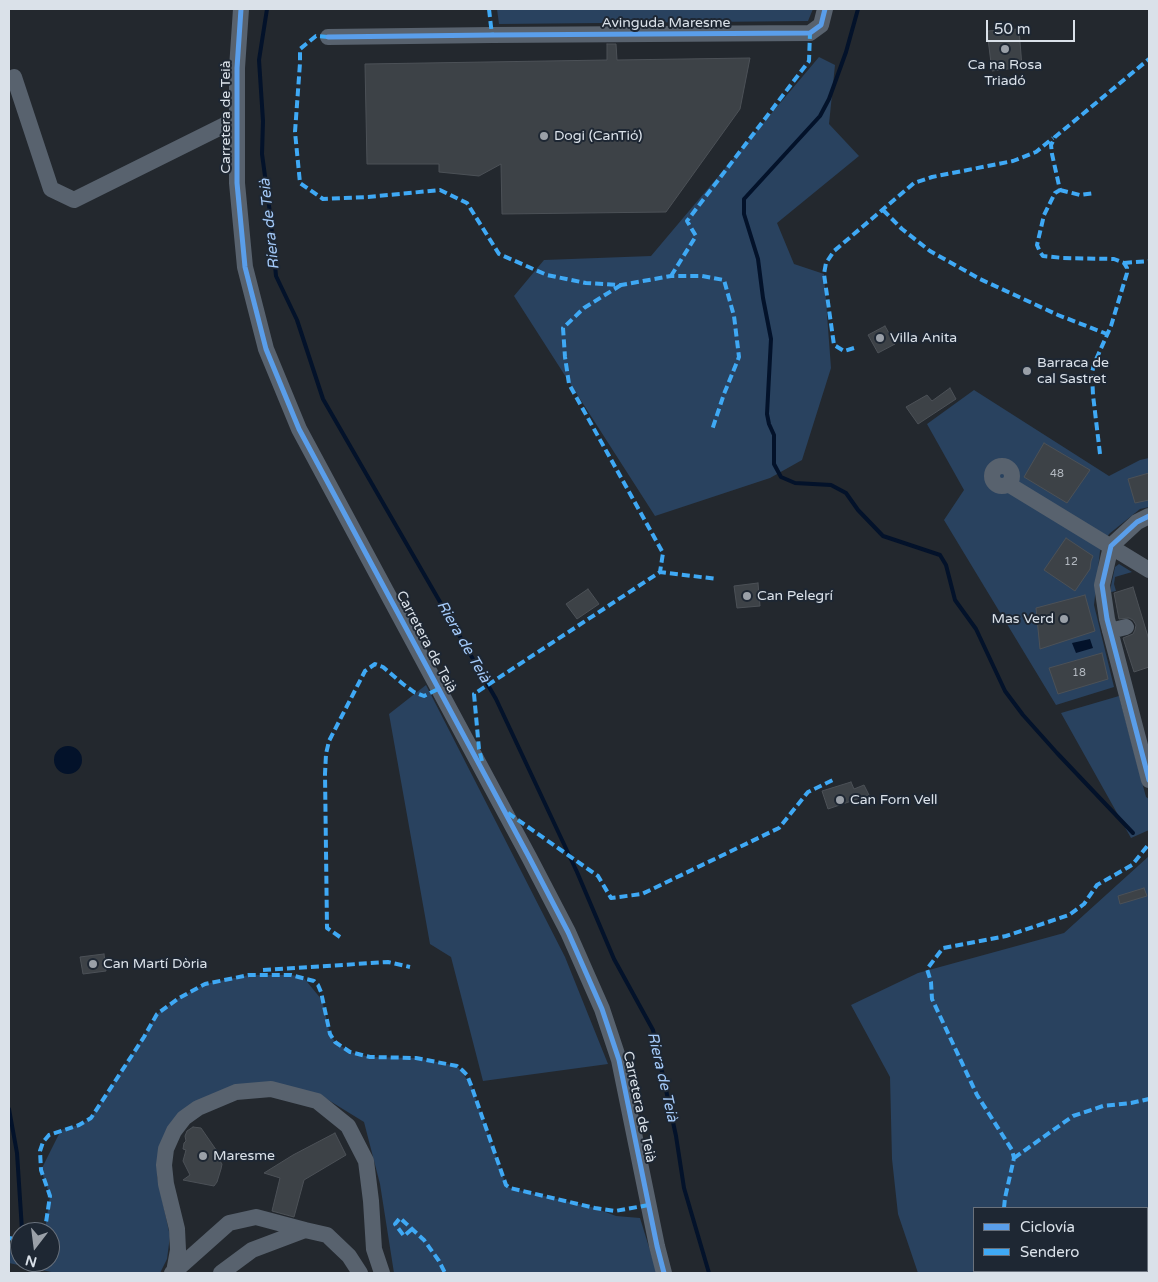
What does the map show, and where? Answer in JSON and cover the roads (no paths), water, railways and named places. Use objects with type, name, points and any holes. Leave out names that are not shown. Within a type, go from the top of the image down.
[{"type":"street","name":"Carretera de Teià","points":[[241,9],[237,68],[237,183],[245,267],[266,349],[299,430],[529,857],[568,932],[602,1009],[619,1060],[664,1273]]},
{"type":"street","name":"Avinguda Maresme","points":[[328,37],[810,33],[821,26],[826,9]]},
{"type":"street","points":[[14,77],[51,189],[74,200],[237,119]]},
{"type":"street","points":[[1008,484],[1067,511],[1111,546],[1149,570]]},
{"type":"street","points":[[1136,523],[1111,546],[1095,587],[1107,619],[1145,747],[1149,780]]},
{"type":"street","points":[[1110,631],[1126,627]]},
{"type":"street","points":[[173,1273],[178,1250],[177,1229],[166,1184],[164,1165],[166,1149],[174,1132],[184,1118],[198,1108],[236,1092],[271,1089],[316,1101],[348,1126],[366,1161],[374,1250],[382,1273]]},
{"type":"street","points":[[173,1273],[229,1223],[256,1217],[327,1235],[349,1256],[360,1273]]},
{"type":"street","points":[[221,1273],[252,1250],[304,1230]]},
{"type":"waterway","name":"Riera de Teià","points":[[267,9],[259,60],[263,121],[262,154],[276,276],[297,320],[323,399],[496,699],[577,872],[614,959],[653,1030],[676,1136],[684,1188],[709,1273]]},
{"type":"waterway","points":[[858,9],[846,52],[829,99],[820,116],[744,199],[744,214],[758,259],[771,339],[767,414],[774,435],[774,464],[781,477],[795,483],[831,485],[846,493],[858,510],[883,536],[940,555],[946,565],[955,600],[976,629],[1005,691],[1023,715],[1057,753],[1133,833]]},
{"type":"waterway","points":[[9,1109],[17,1153],[21,1222]]},
{"type":"place","name":"Ca na Rosa Triadó","points":[[1005,49]]},
{"type":"place","name":"Dogi (CanTió)","points":[[544,136]]},
{"type":"place","name":"Villa Anita","points":[[880,338]]},
{"type":"place","name":"Barraca de cal Sastret","points":[[1027,371]]},
{"type":"place","name":"Can Pelegrí","points":[[747,596]]},
{"type":"place","name":"Mas Verd","points":[[1064,619]]},
{"type":"place","name":"Can Forn Vell","points":[[840,800]]},
{"type":"place","name":"Can Martí Dòria","points":[[93,964]]},
{"type":"place","name":"Maresme","points":[[203,1156]]}]
